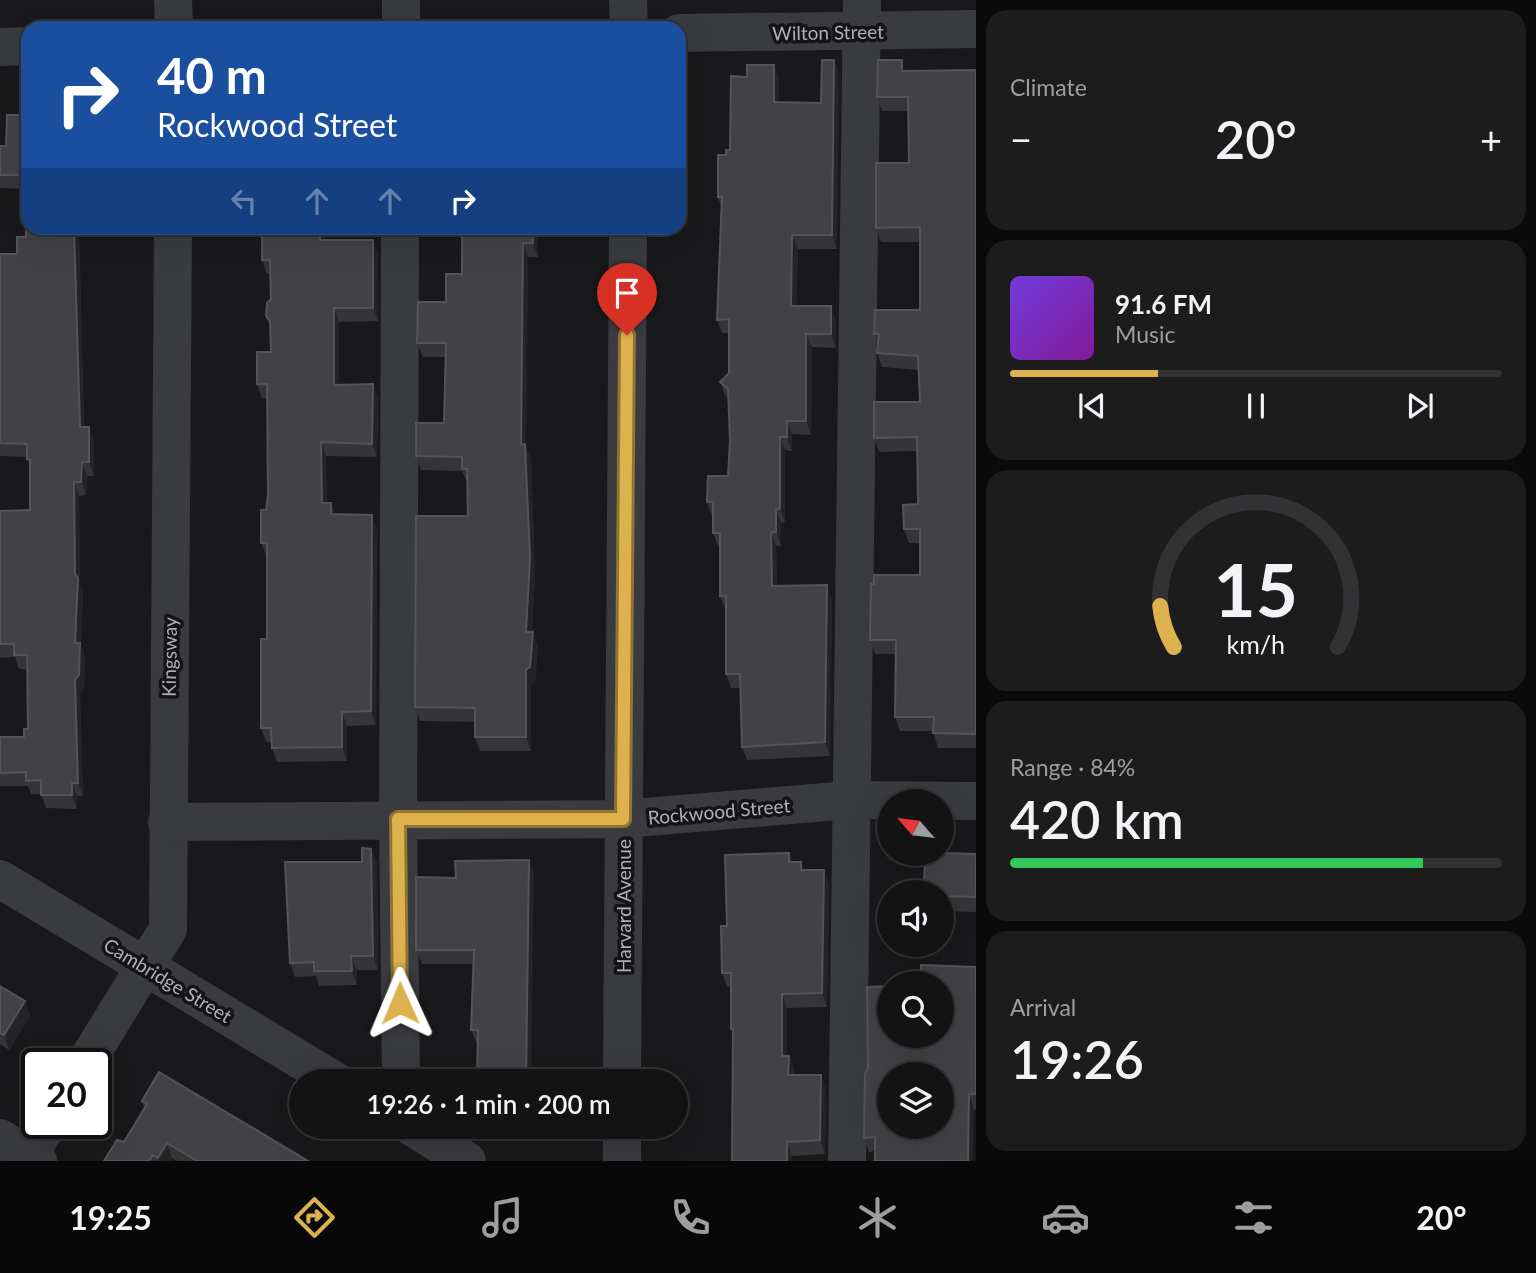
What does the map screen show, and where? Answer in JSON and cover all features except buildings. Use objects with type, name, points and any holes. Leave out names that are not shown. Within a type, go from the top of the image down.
[{"type":"street","points":[[173,0],[174,21]]},
{"type":"street","points":[[401,0],[401,21]]},
{"type":"street","points":[[628,0],[629,21]]},
{"type":"street","points":[[847,1161],[849,800],[861,16]]},
{"type":"street","name":"Wilton Street","points":[[686,32],[861,16],[976,29]]},
{"type":"street","points":[[0,47],[21,46]]},
{"type":"street","name":"Kingsway","points":[[95,1048],[168,929],[173,235]]},
{"type":"street","points":[[400,235],[398,819],[401,1069]]},
{"type":"street","name":"Harvard Avenue","points":[[622,1069],[628,235]]},
{"type":"street","name":"Rockwood Street","points":[[167,822],[623,819],[849,800],[976,801]]},
{"type":"street","name":"Cambridge Street","points":[[0,879],[315,1069]]},
{"type":"street","points":[[23,1154],[36,1139]]},
{"type":"street","points":[[431,1139],[467,1161]]},
{"type":"street","points":[[622,1139],[622,1161]]},
{"type":"route","points":[[400,1003],[398,819],[623,819],[627,335]]}]
